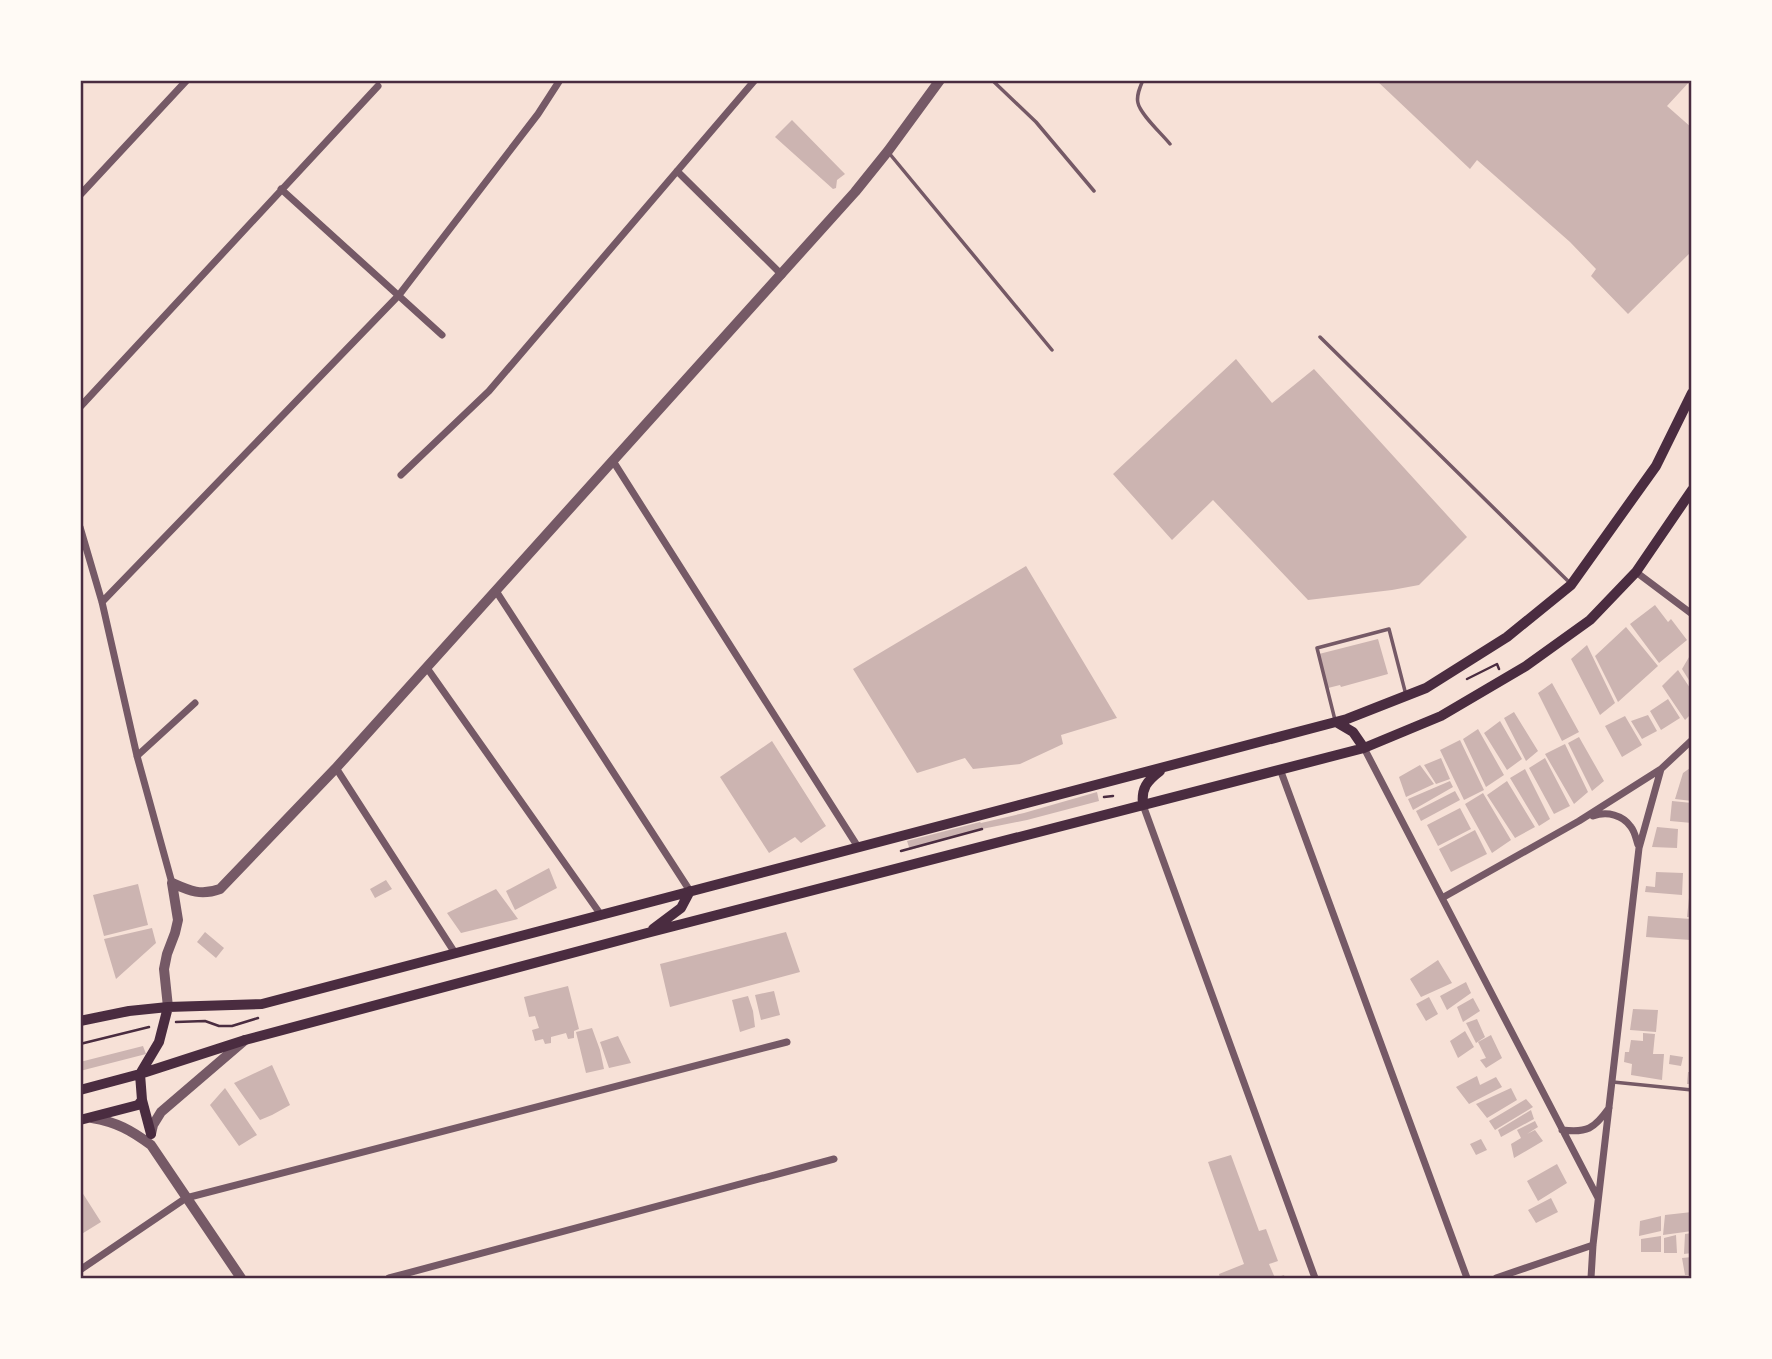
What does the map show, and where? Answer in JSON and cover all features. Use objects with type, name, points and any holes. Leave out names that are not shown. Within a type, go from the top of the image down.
[{"type":"main road","points":[[80,1021],[129,1011],[168,1007],[262,1004],[1347,719],[1426,688],[1507,638],[1572,585],[1656,466],[1692,393]]},
{"type":"main road","points":[[80,1090],[245,1040],[1364,748],[1441,716],[1526,666],[1590,620],[1636,572],[1692,490]]},
{"type":"main road","points":[[1336,722],[1353,732],[1364,748]]},
{"type":"main road","points":[[1143,805],[1144,784],[1165,767]]},
{"type":"main road","points":[[648,933],[681,908],[690,891]]},
{"type":"main road","points":[[150,1140],[140,1074],[159,1042],[168,1007]]},
{"type":"main road","points":[[86,1119],[138,1105],[142,1101]]},
{"type":"street","points":[[80,195],[187,80]]},
{"type":"street","points":[[102,602],[399,295],[538,114],[560,80]]},
{"type":"street","points":[[401,475],[489,391],[755,80]]},
{"type":"street","points":[[172,884],[199,893],[219,889],[336,768],[855,192],[940,80]]},
{"type":"street","points":[[80,407],[377,86]]},
{"type":"street","points":[[677,171],[782,275]]},
{"type":"street","points":[[281,190],[442,335]]},
{"type":"street","points":[[613,461],[858,847]]},
{"type":"street","points":[[80,527],[102,602],[136,756],[172,884],[178,920],[164,969],[168,1007]]},
{"type":"street","points":[[1636,572],[1692,614]]},
{"type":"street","points":[[496,591],[690,891]]},
{"type":"street","points":[[427,668],[601,915]]},
{"type":"street","points":[[136,756],[195,703]]},
{"type":"street","points":[[1442,898],[1579,821],[1661,769],[1692,740]]},
{"type":"street","points":[[1364,748],[1598,1199]]},
{"type":"street","points":[[336,768],[455,953]]},
{"type":"street","points":[[1280,769],[1467,1279]]},
{"type":"street","points":[[1591,1279],[1592,1245],[1639,848],[1661,769]]},
{"type":"street","points":[[1143,805],[1315,1279]]},
{"type":"street","points":[[1579,821],[1601,814],[1615,815],[1632,828],[1639,848]]},
{"type":"street","points":[[150,1140],[153,1125],[161,1112],[245,1040]]},
{"type":"street","points":[[80,1270],[186,1198],[788,1042]]},
{"type":"street","points":[[1562,1130],[1584,1131],[1599,1122],[1609,1108]]},
{"type":"street","points":[[86,1119],[105,1121],[150,1140],[241,1279]]},
{"type":"street","points":[[389,1279],[834,1159]]},
{"type":"street","points":[[1496,1279],[1592,1245]]},
{"type":"lane","points":[[992,80],[1036,122],[1094,191]]},
{"type":"lane","points":[[1143,80],[1138,104],[1170,144]]},
{"type":"lane","points":[[888,151],[1052,350]]},
{"type":"lane","points":[[1320,337],[1572,585]]},
{"type":"lane","points":[[1680,419],[1692,400]]},
{"type":"lane","points":[[1336,722],[1317,649],[1389,629],[1406,696]]},
{"type":"lane","points":[[1612,1082],[1692,1090]]},
{"type":"path","points":[[1109,781],[1117,811]]},
{"type":"building","points":[[1376,80],[1691,80],[1667,106],[1692,128],[1692,251],[1628,314],[1591,276],[1596,269],[1570,242],[1477,160],[1470,169]]},
{"type":"building","points":[[792,120],[845,174],[837,180],[836,188],[833,189],[775,137]]},
{"type":"building","points":[[1236,359],[1272,403],[1314,369],[1467,537],[1419,585],[1308,600],[1213,500],[1172,540],[1113,474]]},
{"type":"building","points":[[1026,566],[1117,718],[1061,735],[1063,744],[1020,764],[973,769],[965,758],[917,773],[853,669]]},
{"type":"building","points":[[1655,605],[1668,622],[1671,619],[1687,640],[1659,663],[1630,624]]},
{"type":"building","points":[[1626,627],[1658,666],[1618,702],[1595,656]]},
{"type":"building","points":[[1378,639],[1388,674],[1328,688],[1319,654]]},
{"type":"building","points":[[1587,645],[1615,703],[1600,715],[1571,659]]},
{"type":"building","points":[[1692,652],[1692,685],[1682,669]]},
{"type":"building","points":[[1678,670],[1692,691],[1692,713],[1685,720],[1662,686]]},
{"type":"building","points":[[1552,683],[1579,732],[1562,741],[1538,693]]},
{"type":"building","points":[[1668,699],[1680,718],[1661,730],[1650,711]]},
{"type":"building","points":[[1514,712],[1538,751],[1526,761],[1504,718]]},
{"type":"building","points":[[1648,715],[1657,731],[1642,739],[1631,721]]},
{"type":"building","points":[[1625,716],[1642,745],[1622,757],[1605,726]]},
{"type":"building","points":[[1500,721],[1522,759],[1507,770],[1484,733]]},
{"type":"building","points":[[1478,729],[1504,775],[1486,787],[1463,739]]},
{"type":"building","points":[[1579,737],[1604,781],[1592,791],[1568,743]]},
{"type":"building","points":[[1460,740],[1484,790],[1464,800],[1440,750]]},
{"type":"building","points":[[772,741],[826,826],[801,843],[795,837],[769,853],[720,777]]},
{"type":"building","points":[[1565,744],[1588,792],[1574,804],[1545,754]]},
{"type":"building","points":[[1441,758],[1450,779],[1436,784],[1424,765]]},
{"type":"building","points":[[1545,758],[1570,806],[1554,814],[1529,768]]},
{"type":"building","points":[[1420,765],[1434,784],[1406,797],[1399,777]]},
{"type":"building","points":[[1690,768],[1692,801],[1675,799],[1683,773]]},
{"type":"building","points":[[1525,769],[1550,819],[1539,826],[1510,778]]},
{"type":"building","points":[[1450,781],[1453,787],[1413,810],[1408,799]]},
{"type":"building","points":[[1507,781],[1535,827],[1515,838],[1487,795]]},
{"type":"building","points":[[1455,791],[1460,800],[1421,821],[1416,811]]},
{"type":"building","points":[[1097,792],[1099,801],[1027,820],[982,829],[910,850],[907,841],[1024,813]]},
{"type":"building","points":[[1483,793],[1511,840],[1492,853],[1465,804]]},
{"type":"building","points":[[1672,801],[1692,803],[1692,823],[1670,821]]},
{"type":"building","points":[[1460,808],[1471,829],[1438,846],[1427,825]]},
{"type":"building","points":[[1657,827],[1678,829],[1677,848],[1652,847]]},
{"type":"building","points":[[1475,830],[1487,854],[1451,872],[1439,849]]},
{"type":"building","points":[[549,868],[557,888],[515,910],[506,891]]},
{"type":"building","points":[[1656,872],[1683,873],[1682,895],[1645,892],[1646,886],[1655,887]]},
{"type":"building","points":[[1689,877],[1692,877],[1692,896],[1689,896]]},
{"type":"building","points":[[386,880],[392,889],[375,898],[370,889]]},
{"type":"building","points":[[138,884],[148,925],[104,936],[93,895]]},
{"type":"building","points":[[496,889],[518,919],[461,933],[447,913]]},
{"type":"building","points":[[1689,898],[1692,898],[1692,917],[1687,917]]},
{"type":"building","points":[[1648,916],[1691,919],[1691,940],[1646,937]]},
{"type":"building","points":[[152,928],[156,943],[116,979],[104,939]]},
{"type":"building","points":[[205,932],[224,948],[216,958],[197,942]]},
{"type":"building","points":[[786,932],[800,972],[670,1007],[660,964]]},
{"type":"building","points":[[1438,960],[1452,983],[1421,997],[1410,979]]},
{"type":"building","points":[[1466,982],[1471,993],[1447,1010],[1440,996]]},
{"type":"building","points":[[568,986],[579,1029],[574,1031],[574,1038],[568,1039],[566,1033],[551,1037],[551,1043],[545,1044],[543,1039],[535,1041],[532,1030],[539,1028],[535,1016],[529,1017],[524,997]]},
{"type":"building","points":[[774,991],[780,1015],[761,1020],[755,995]]},
{"type":"building","points":[[748,996],[755,1027],[740,1032],[732,1000]]},
{"type":"building","points":[[1429,997],[1438,1014],[1426,1021],[1416,1004]]},
{"type":"building","points":[[1473,998],[1480,1011],[1463,1022],[1457,1007]]},
{"type":"building","points":[[1633,1009],[1658,1010],[1656,1032],[1630,1030]]},
{"type":"building","points":[[1477,1019],[1485,1037],[1476,1043],[1466,1023]]},
{"type":"building","points":[[592,1028],[604,1069],[586,1073],[576,1032]]},
{"type":"building","points":[[1465,1031],[1474,1047],[1458,1058],[1450,1041]]},
{"type":"building","points":[[1643,1033],[1655,1034],[1653,1054],[1664,1054],[1662,1080],[1631,1075],[1632,1064],[1624,1062],[1631,1040],[1643,1041]]},
{"type":"building","points":[[1491,1035],[1502,1058],[1486,1068],[1480,1060],[1486,1058],[1478,1042]]},
{"type":"building","points":[[618,1036],[631,1063],[609,1068],[600,1042]]},
{"type":"building","points":[[143,1046],[146,1054],[80,1071],[80,1062]]},
{"type":"building","points":[[1670,1055],[1683,1057],[1681,1066],[1669,1064]]},
{"type":"building","points":[[272,1065],[290,1105],[260,1120],[234,1083]]},
{"type":"building","points":[[1688,1072],[1692,1072],[1692,1084],[1687,1084]]},
{"type":"building","points":[[1477,1076],[1480,1085],[1496,1077],[1502,1087],[1469,1104],[1456,1087]]},
{"type":"building","points":[[225,1088],[257,1135],[239,1146],[210,1105]]},
{"type":"building","points":[[1511,1088],[1517,1100],[1487,1118],[1476,1104]]},
{"type":"building","points":[[1526,1099],[1533,1107],[1495,1130],[1489,1121]]},
{"type":"building","points":[[1531,1110],[1534,1119],[1501,1137],[1498,1130]]},
{"type":"building","points":[[1535,1121],[1538,1127],[1527,1134],[1535,1130],[1543,1141],[1514,1158],[1511,1144],[1521,1138],[1517,1130]]},
{"type":"building","points":[[1481,1139],[1487,1150],[1476,1155],[1470,1144]]},
{"type":"building","points":[[1231,1155],[1259,1231],[1266,1229],[1278,1261],[1269,1264],[1275,1278],[1220,1278],[1219,1274],[1244,1264],[1208,1162]]},
{"type":"building","points":[[1557,1164],[1567,1183],[1538,1201],[1527,1181]]},
{"type":"building","points":[[80,1189],[101,1222],[80,1235]]},
{"type":"building","points":[[1551,1198],[1558,1212],[1536,1223],[1528,1210]]},
{"type":"building","points":[[1692,1212],[1692,1231],[1663,1235],[1665,1215]]},
{"type":"building","points":[[1661,1216],[1661,1231],[1639,1236],[1640,1221]]},
{"type":"building","points":[[1692,1233],[1692,1253],[1684,1254],[1685,1234]]},
{"type":"building","points":[[1676,1235],[1677,1253],[1664,1253],[1664,1238]]},
{"type":"building","points":[[1661,1236],[1661,1252],[1641,1252],[1641,1239]]},
{"type":"building","points":[[1692,1257],[1692,1275],[1685,1275],[1682,1258]]}]
